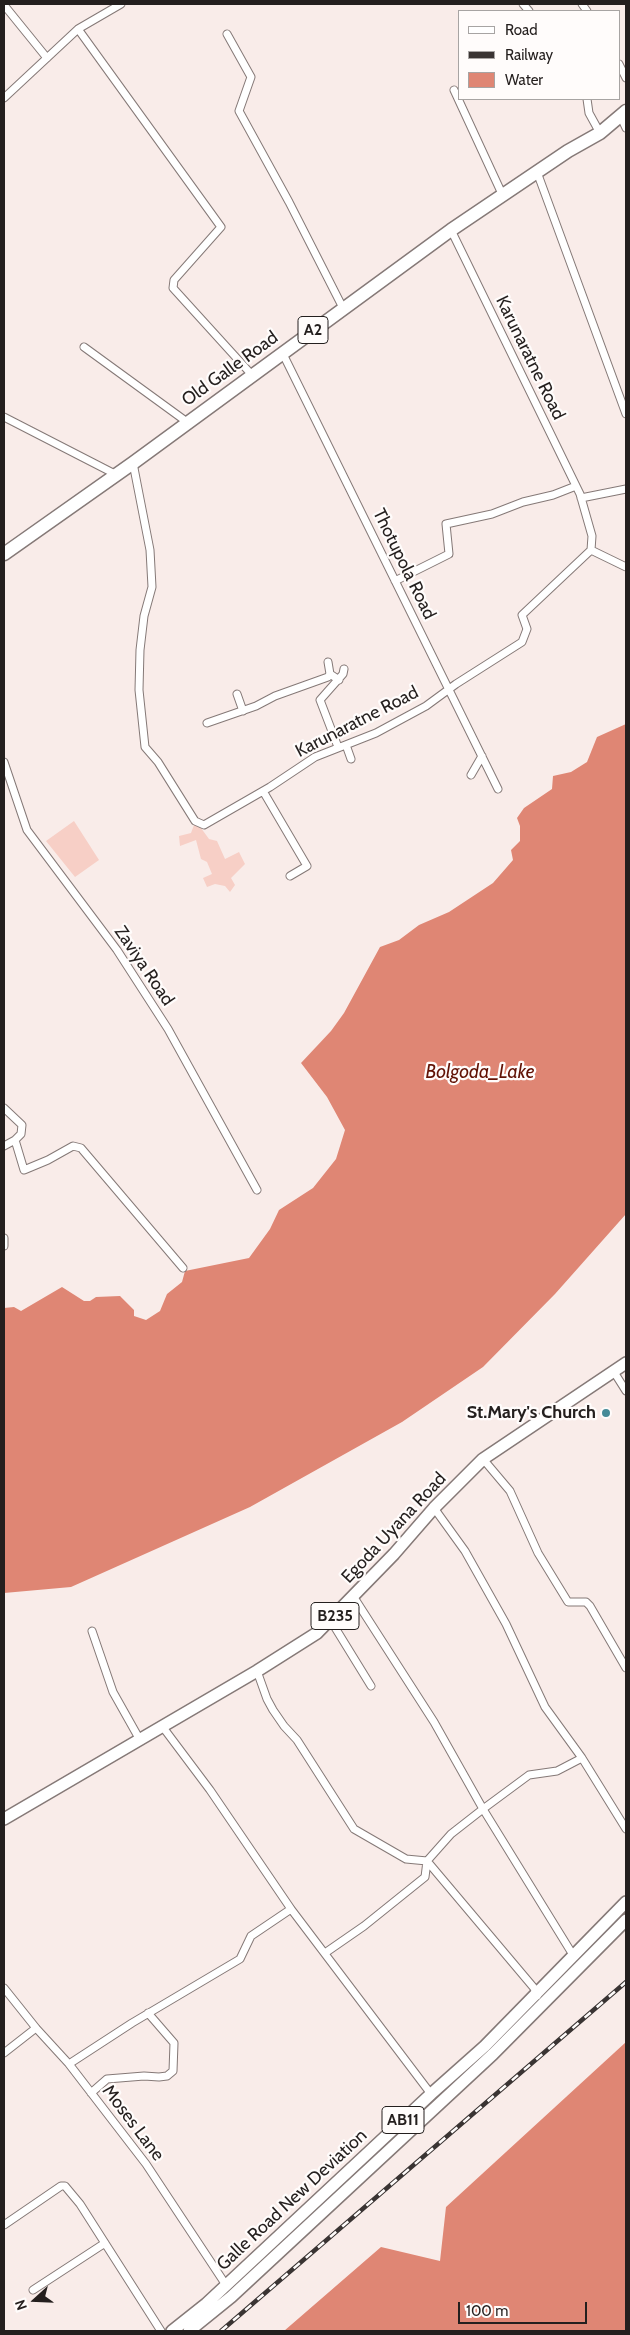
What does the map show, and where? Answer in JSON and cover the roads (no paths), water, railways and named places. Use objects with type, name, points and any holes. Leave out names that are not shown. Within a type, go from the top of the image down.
[{"type":"highway","name":"Old Galle Road","points":[[4,554],[133,463],[451,230],[537,172],[600,134],[623,113]]},
{"type":"main road","name":"Egoda Uyana Road","points":[[4,1819],[257,1671],[317,1633],[434,1508],[483,1459],[626,1363]]},
{"type":"main road","name":"Galle Road New Deviation","points":[[189,2331],[239,2290],[493,2054],[540,2000],[573,1955],[626,1902]]},
{"type":"main road","name":"Galle Road New Deviation","points":[[172,2331],[226,2285],[430,2094],[540,2000],[626,1920]]},
{"type":"street","points":[[4,98],[78,29],[121,4]]},
{"type":"street","points":[[4,5],[47,58]]},
{"type":"street","points":[[78,29],[221,227],[174,280],[173,288],[252,375]]},
{"type":"street","points":[[226,34],[251,76],[239,112],[343,308]]},
{"type":"street","points":[[620,66],[626,78]]},
{"type":"street","points":[[454,90],[458,99]]},
{"type":"street","points":[[459,100],[503,196]]},
{"type":"street","points":[[587,100],[590,112],[600,134]]},
{"type":"street","points":[[623,113],[626,128]]},
{"type":"street","points":[[537,172],[626,414]]},
{"type":"street","name":"Karunaratne Road","points":[[133,463],[150,550],[152,587],[144,616],[140,650],[139,690],[146,748],[158,762],[195,821],[204,825],[264,791],[315,757],[376,733],[426,706],[522,642],[527,629],[522,615],[591,550],[592,536],[576,486],[451,230]]},
{"type":"street","points":[[84,347],[187,422]]},
{"type":"street","name":"Thotupola Road","points":[[282,352],[498,789]]},
{"type":"street","points":[[4,417],[115,474]]},
{"type":"street","points":[[396,582],[449,554],[446,524],[492,514],[522,502],[553,495],[576,486]]},
{"type":"street","points":[[581,498],[626,489]]},
{"type":"street","points":[[591,550],[626,567]]},
{"type":"street","points":[[328,662],[330,674],[339,680]]},
{"type":"street","points":[[344,669],[339,680],[320,700],[342,746],[351,759]]},
{"type":"street","points":[[207,722],[243,711],[328,677],[330,674]]},
{"type":"street","points":[[237,694],[243,711]]},
{"type":"street","points":[[471,775],[482,756]]},
{"type":"street","name":"Zaviya Road","points":[[4,762],[27,830],[117,950],[163,1021],[257,1190]]},
{"type":"street","points":[[264,791],[307,866],[290,876]]},
{"type":"street","points":[[4,1108],[22,1126],[21,1134],[4,1146]]},
{"type":"street","points":[[15,1140],[24,1170],[48,1160],[73,1146],[81,1148],[183,1268]]},
{"type":"street","points":[[4,1238],[4,1246]]},
{"type":"street","points":[[614,1372],[626,1391]]},
{"type":"street","points":[[483,1459],[510,1491],[538,1553],[568,1602],[586,1602],[590,1606],[626,1668]]},
{"type":"street","points":[[434,1508],[465,1551],[506,1624],[545,1707],[582,1758],[626,1829]]},
{"type":"street","points":[[353,1596],[434,1722],[483,1809],[573,1955]]},
{"type":"street","points":[[330,1621],[371,1686]]},
{"type":"street","points":[[92,1631],[113,1692],[140,1740]]},
{"type":"street","points":[[257,1671],[273,1710],[297,1740],[354,1830],[406,1859],[427,1861],[534,1988],[540,2000]]},
{"type":"street","points":[[162,1726],[210,1790],[291,1909],[430,2094]]},
{"type":"street","points":[[325,1953],[364,1926],[425,1877],[427,1861],[450,1834],[529,1775],[557,1771],[582,1758]]},
{"type":"street","points":[[70,2064],[148,2013],[240,1959],[251,1936],[291,1909]]},
{"type":"street","name":"Moses Lane","points":[[4,1988],[36,2028],[70,2064],[146,2164],[226,2285]]},
{"type":"street","points":[[91,2093],[107,2079],[144,2076],[159,2077],[167,2076],[173,2071],[174,2043],[148,2013]]},
{"type":"street","points":[[4,2053],[36,2028]]},
{"type":"street","points":[[4,2225],[61,2186],[65,2186],[80,2204],[161,2331]]},
{"type":"street","points":[[33,2290],[105,2243]]},
{"type":"water","name":"Bolgoda_Lake","points":[[626,724],[626,1214],[555,1294],[483,1367],[402,1422],[250,1507],[71,1587],[4,1593],[4,1308],[14,1307],[21,1311],[62,1287],[84,1301],[90,1301],[96,1297],[120,1296],[134,1310],[134,1316],[146,1320],[160,1311],[167,1294],[182,1282],[185,1271],[249,1258],[270,1229],[279,1210],[313,1188],[336,1159],[345,1130],[327,1097],[301,1063],[331,1031],[344,1013],[380,947],[399,940],[419,925],[449,912],[493,883],[513,860],[511,850],[520,841],[520,826],[517,818],[524,808],[552,789],[553,776],[571,772],[587,762],[597,737]]},
{"type":"water","points":[[626,2042],[626,2331],[284,2331],[381,2247],[440,2261],[446,2207]]},
{"type":"railway","points":[[221,2331],[626,1982]]},
{"type":"place","name":"St.Mary's Church","points":[[606,1413]]}]
